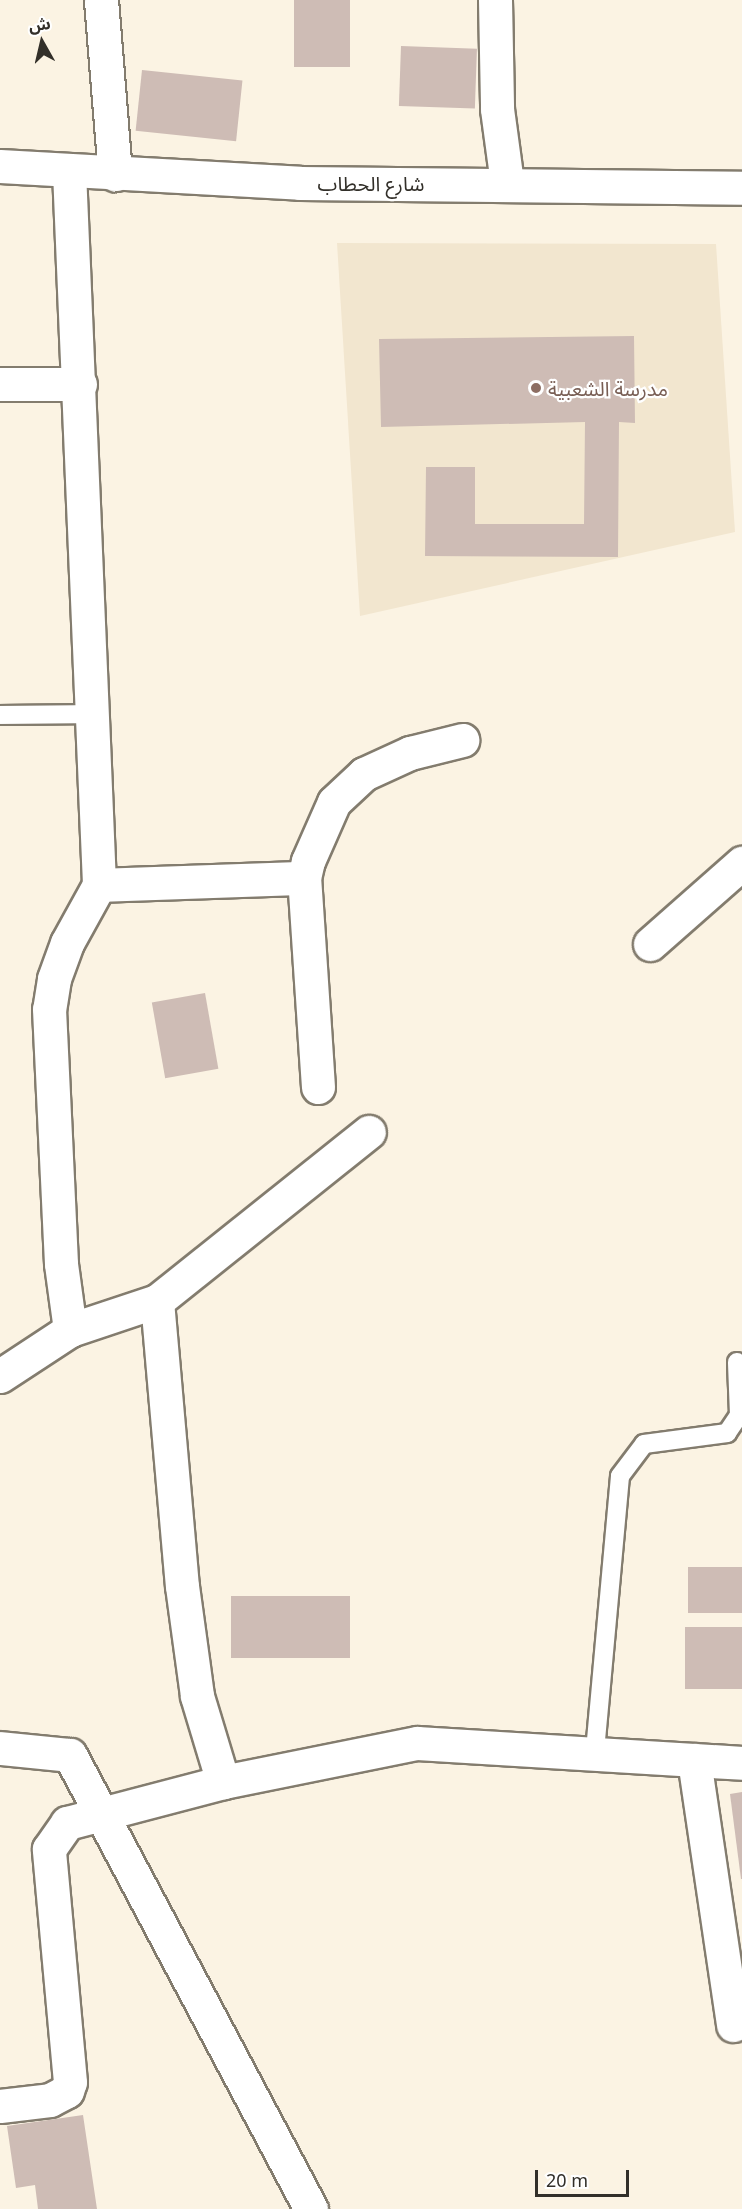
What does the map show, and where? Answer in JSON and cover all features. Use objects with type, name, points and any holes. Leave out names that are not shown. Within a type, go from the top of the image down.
[{"type":"street","points":[[101,0],[115,174]]},
{"type":"street","points":[[495,0],[497,109],[507,183]]},
{"type":"street","name":"شارع الحطاب","points":[[0,166],[300,183],[507,183],[742,188]]},
{"type":"street","points":[[69,171],[80,384],[99,885],[67,943],[54,979],[50,1010],[61,1264],[70,1330]]},
{"type":"street","points":[[0,384],[80,384]]},
{"type":"street","points":[[318,1087],[304,878],[334,802],[364,774],[410,753],[462,740]]},
{"type":"street","points":[[650,944],[742,863]]},
{"type":"street","points":[[99,885],[304,878]]},
{"type":"street","points":[[0,1376],[70,1330],[157,1301],[369,1132]]},
{"type":"street","points":[[157,1301],[182,1586],[195,1685],[223,1782]]},
{"type":"street","points":[[0,2106],[50,2100],[67,2091],[70,2082],[49,1850],[67,1823],[223,1782],[417,1743],[596,1751],[742,1762]]},
{"type":"street","points":[[0,1748],[70,1755],[311,2209]]},
{"type":"street","points":[[694,1760],[733,2025]]},
{"type":"lane","points":[[0,715],[92,714]]},
{"type":"lane","points":[[596,1751],[620,1476],[644,1444],[727,1433],[739,1415],[737,1362]]},
{"type":"shaded area","name":"مدرسة الشعبية","points":[[337,243],[716,244],[735,532],[360,616]]},
{"type":"building","points":[[294,0],[350,0],[350,67],[294,67]]},
{"type":"building","points":[[401,46],[477,49],[475,109],[399,106]]},
{"type":"building","points":[[142,70],[242,81],[236,141],[136,131]]},
{"type":"building","name":"مدرسة الشعبية","points":[[634,336],[635,423],[619,422],[618,557],[425,556],[426,467],[475,467],[475,524],[584,524],[585,422],[381,427],[379,339]]},
{"type":"building","points":[[205,993],[218,1069],[165,1078],[152,1002]]},
{"type":"building","points":[[688,1567],[742,1567],[742,1613],[688,1613]]},
{"type":"building","points":[[231,1596],[350,1596],[350,1658],[231,1658]]},
{"type":"building","points":[[685,1627],[742,1627],[742,1689],[685,1689]]},
{"type":"building","points":[[742,1792],[742,1879],[741,1879],[730,1794]]},
{"type":"building","points":[[83,2115],[97,2209],[38,2209],[35,2185],[16,2188],[7,2126]]},
{"type":"place","name":"مدرسة الشعبية","points":[[536,388]]}]
